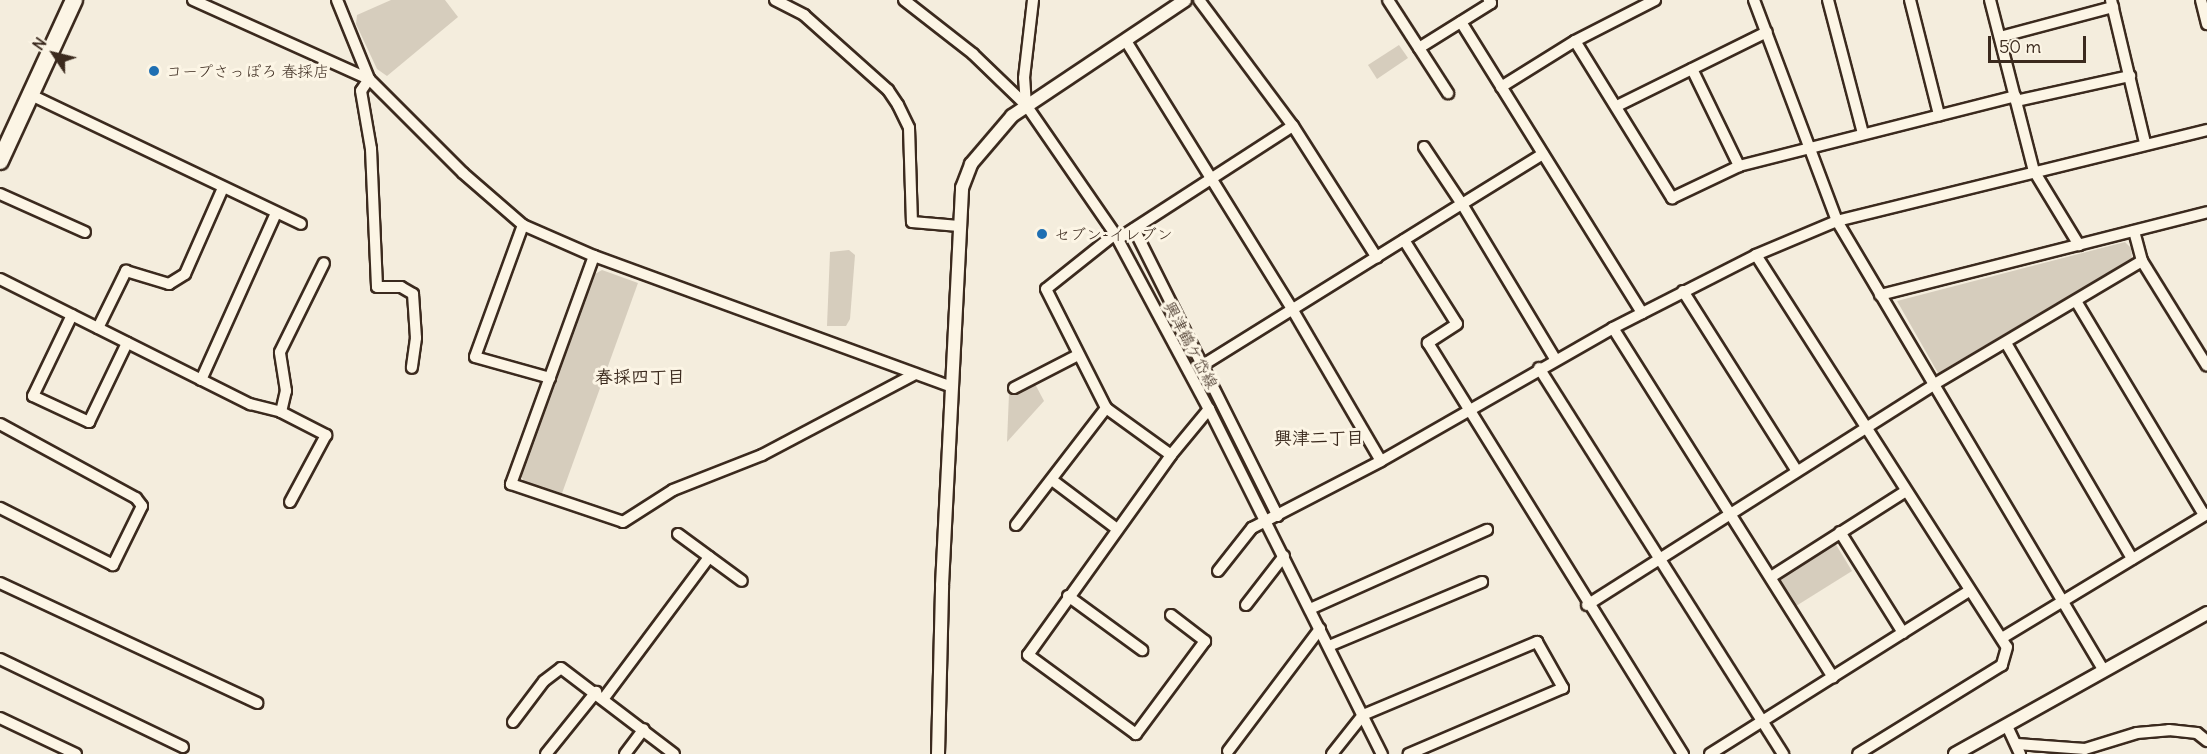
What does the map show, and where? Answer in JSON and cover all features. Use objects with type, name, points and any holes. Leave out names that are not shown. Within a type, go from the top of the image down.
[{"type":"main road","points":[[0,161],[74,0]]},
{"type":"street","points":[[193,0],[369,79],[463,173],[523,225],[594,256],[952,387]]},
{"type":"street","points":[[337,0],[369,79]]},
{"type":"street","points":[[775,0],[804,15],[888,90],[898,105],[909,128],[912,222],[959,226]]},
{"type":"street","name":"興津鶴ケ岱線","points":[[904,0],[973,54],[1026,105],[1117,236],[1267,522],[1382,754]]},
{"type":"street","points":[[1026,105],[1024,78],[1033,0]]},
{"type":"street","points":[[938,754],[962,188],[971,164],[1026,105],[1185,0]]},
{"type":"street","points":[[1199,0],[1293,126],[1377,258]]},
{"type":"street","points":[[1389,0],[1448,93]]},
{"type":"street","points":[[1419,48],[1491,3],[1490,0]]},
{"type":"street","points":[[1501,87],[1575,41],[1655,0]]},
{"type":"street","points":[[1754,0],[1837,221],[2104,671]]},
{"type":"street","points":[[1828,0],[1863,133]]},
{"type":"street","points":[[1910,0],[1939,115]]},
{"type":"street","points":[[1990,0],[2034,171],[2079,245]]},
{"type":"street","points":[[2201,0],[2207,24]]},
{"type":"street","points":[[2000,37],[2112,3],[2145,143]]},
{"type":"street","points":[[1461,22],[1642,313]]},
{"type":"street","points":[[1617,106],[1767,32]]},
{"type":"street","points":[[1126,41],[1292,307],[1382,461]]},
{"type":"street","points":[[1575,41],[1672,198],[1739,166],[1808,146],[2015,98],[2130,76]]},
{"type":"street","points":[[1692,69],[1739,166]]},
{"type":"street","points":[[369,79],[361,91],[371,150],[377,287],[401,287],[413,294],[416,338],[412,368]]},
{"type":"street","points":[[31,95],[300,224]]},
{"type":"street","points":[[1171,454],[1106,408],[1046,289],[1117,236],[1134,229],[1293,126]]},
{"type":"street","points":[[1218,571],[1252,528],[1382,461],[1555,359],[1756,255],[1837,221],[2145,143],[2207,130]]},
{"type":"street","points":[[1424,147],[1462,204],[1555,359]]},
{"type":"street","points":[[1203,365],[1292,307],[1377,258],[1544,154]]},
{"type":"street","points":[[98,328],[126,271],[169,284],[185,274],[223,188]]},
{"type":"street","points":[[0,195],[85,232]]},
{"type":"street","points":[[1880,295],[2207,212]]},
{"type":"street","points":[[201,380],[276,213]]},
{"type":"street","points":[[523,225],[475,357],[549,378]]},
{"type":"street","points":[[1134,229],[1278,516]]},
{"type":"street","points":[[2134,231],[2142,261],[2207,366]]},
{"type":"street","points":[[1404,240],[1457,324],[1428,344],[1587,605],[1683,754]]},
{"type":"street","points":[[1756,255],[2002,638],[2007,656],[2002,665],[1858,754]]},
{"type":"street","points":[[594,256],[512,484],[623,522],[673,490],[762,455],[915,374]]},
{"type":"street","points":[[1587,605],[1660,556],[1731,514],[1933,385],[2142,261]]},
{"type":"street","points":[[281,412],[286,391],[280,352],[324,263]]},
{"type":"street","points":[[0,279],[250,404],[281,412],[326,435],[290,502]]},
{"type":"street","points":[[1683,291],[1797,471]]},
{"type":"street","points":[[2002,638],[2206,515],[2076,301]]},
{"type":"street","points":[[72,315],[33,396],[89,422],[127,343]]},
{"type":"street","points":[[1613,328],[1833,676]]},
{"type":"street","points":[[2006,343],[2132,559]]},
{"type":"street","points":[[1014,388],[1078,355]]},
{"type":"street","points":[[1539,368],[1660,556],[1783,754]]},
{"type":"street","points":[[1016,525],[1106,408]]},
{"type":"street","points":[[1171,615],[1205,641],[1136,734],[1028,655],[1171,454],[1209,409]]},
{"type":"street","points":[[0,424],[136,498],[142,506],[113,565],[0,508]]},
{"type":"street","points":[[1052,480],[1117,529]]},
{"type":"street","points":[[1771,577],[1906,491]]},
{"type":"street","points":[[1310,609],[1487,530]]},
{"type":"street","points":[[1840,532],[1903,633]]},
{"type":"street","points":[[678,534],[742,580]]},
{"type":"street","points":[[1246,605],[1284,556]]},
{"type":"street","points":[[546,754],[600,695],[709,557]]},
{"type":"street","points":[[1329,646],[1482,582]]},
{"type":"street","points":[[0,583],[257,703]]},
{"type":"street","points":[[1710,754],[1970,590]]},
{"type":"street","points":[[1068,596],[1142,650]]},
{"type":"street","points":[[1955,754],[2207,613]]},
{"type":"street","points":[[1228,751],[1320,629]]},
{"type":"street","points":[[1332,754],[1363,715],[1537,642],[1563,688],[1409,754]]},
{"type":"street","points":[[0,659],[183,747]]},
{"type":"street","points":[[513,722],[544,681],[561,668],[600,695],[675,754]]},
{"type":"street","points":[[0,718],[76,754]]},
{"type":"street","points":[[2007,726],[2018,749],[2085,749],[2137,732],[2169,730],[2197,733],[2207,741]]},
{"type":"street","points":[[625,754],[644,729]]},
{"type":"shaded area","points":[[391,0],[445,0],[458,17],[387,76],[377,69],[356,24],[357,15]]},
{"type":"shaded area","points":[[1399,45],[1408,58],[1377,79],[1368,65]]},
{"type":"shaded area","points":[[2125,242],[2131,248],[2132,259],[1938,373],[1897,301]]},
{"type":"shaded area","points":[[849,250],[855,255],[850,319],[846,326],[827,326],[830,252]]},
{"type":"shaded area","points":[[602,270],[638,283],[561,496],[525,483],[521,476],[595,274]]},
{"type":"shaded area","points":[[1034,382],[1044,401],[1007,442],[1009,394]]},
{"type":"shaded area","points":[[1835,543],[1852,571],[1796,606],[1779,579]]},
{"type":"place","name":"コープさっぽろ 春採店","points":[[154,71]]},
{"type":"place","name":"セブン-イレブン","points":[[1042,234]]},
{"type":"district","name":"春採四丁目","points":[[640,377]]},
{"type":"district","name":"興津二丁目","points":[[1319,438]]}]
